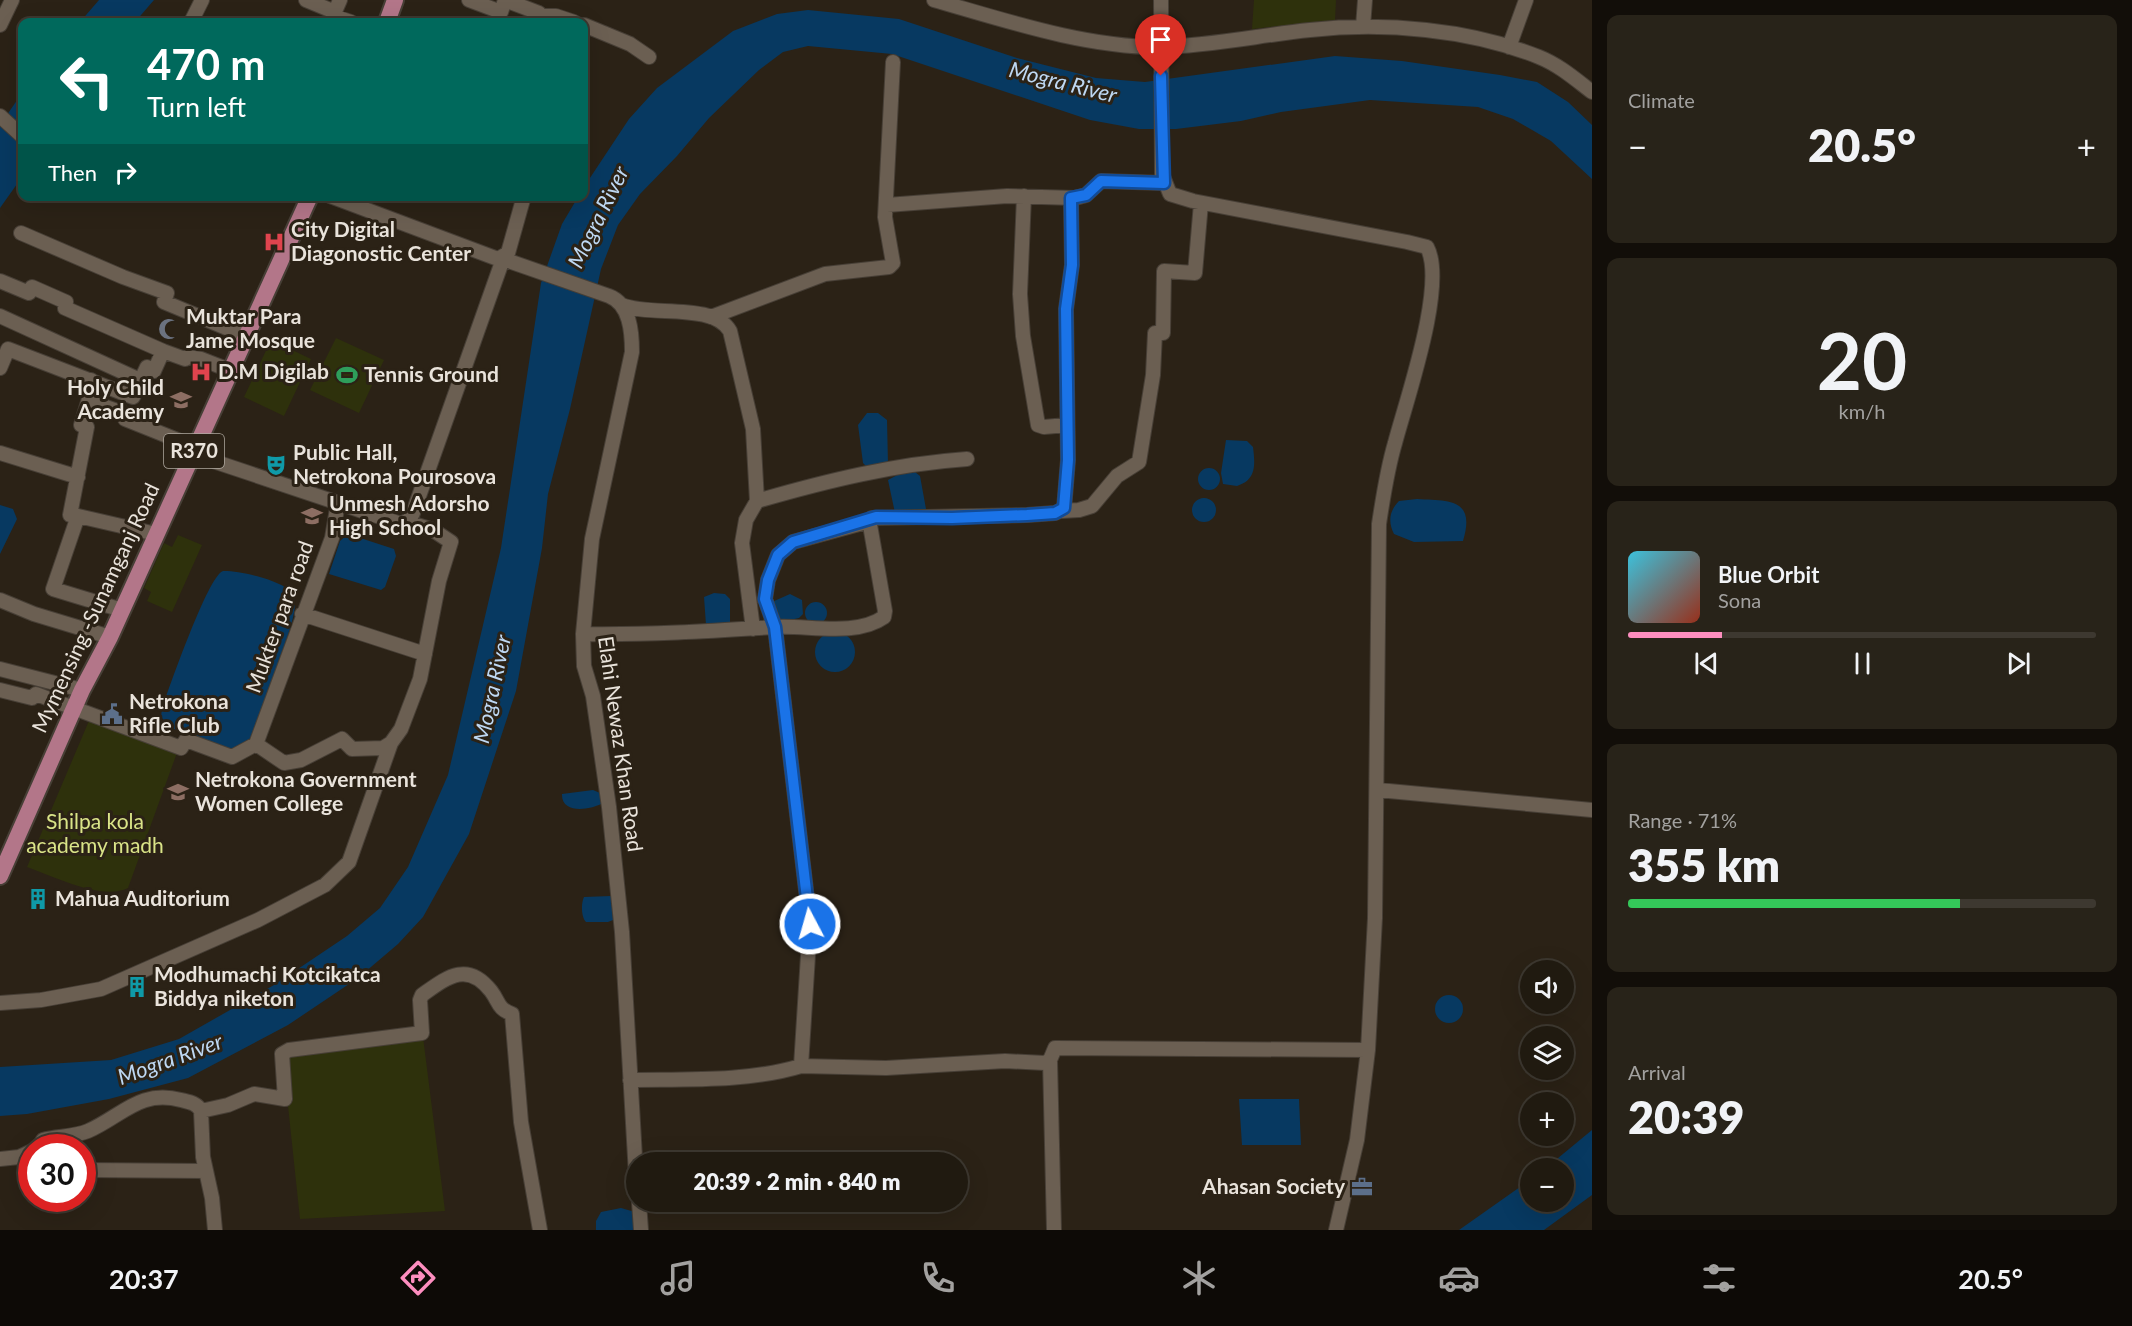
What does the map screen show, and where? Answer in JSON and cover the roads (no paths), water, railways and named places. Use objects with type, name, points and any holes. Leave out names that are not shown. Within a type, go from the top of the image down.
[{"type":"main road","points":[[388,18],[395,0]]},
{"type":"main road","name":"Mymensing -Sunamganj Road","points":[[0,876],[82,690],[110,637],[229,370],[308,201]]},
{"type":"street","points":[[0,25],[12,0]]},
{"type":"street","points":[[193,18],[202,0]]},
{"type":"street","points":[[306,0],[337,6],[333,16],[339,18]]},
{"type":"street","points":[[469,0],[501,12],[505,0],[526,4],[539,13],[562,18]]},
{"type":"street","points":[[934,0],[1080,38],[1160,52],[1314,30],[1363,27],[1438,33],[1509,47],[1540,58],[1562,69],[1592,92]]},
{"type":"street","points":[[1161,0],[1162,143],[1164,183],[1170,194],[1407,242],[1427,247],[1432,258],[1426,322],[1412,387],[1384,488],[1379,524],[1376,665],[1378,790],[1376,918],[1368,1050],[1357,1140],[1336,1230]]},
{"type":"street","points":[[1363,27],[1365,0]]},
{"type":"street","points":[[1509,47],[1526,0]]},
{"type":"street","points":[[588,28],[630,44],[649,57]]},
{"type":"street","points":[[711,317],[825,274],[889,267],[893,263],[885,217],[893,62]]},
{"type":"street","points":[[0,116],[18,132]]},
{"type":"street","points":[[887,205],[1024,196],[1071,198],[1086,195],[1101,181],[1164,183]]},
{"type":"street","points":[[1024,196],[1020,294],[1023,336],[1038,425],[1044,428],[1067,425]]},
{"type":"street","points":[[1061,511],[1066,506],[1066,309],[1072,265],[1071,198]]},
{"type":"street","points":[[343,201],[474,252],[503,259],[609,296],[622,304],[642,310],[691,312],[711,317],[727,326],[732,338],[753,429],[757,501],[746,520],[742,543],[753,629]]},
{"type":"street","points":[[407,522],[413,513],[503,259],[509,249],[523,201]]},
{"type":"street","points":[[801,1066],[810,924],[775,627],[765,599],[768,580],[778,555],[793,542],[870,521],[876,517],[952,518],[1055,513],[1092,506],[1117,476],[1139,462],[1153,375],[1155,333],[1163,333],[1164,272],[1195,273],[1201,202]]},
{"type":"street","points":[[21,233],[123,277],[167,293],[164,302],[246,336]]},
{"type":"street","points":[[0,281],[28,293],[32,287],[50,294],[66,302],[65,308],[163,351],[185,359],[187,357],[201,359],[229,370]]},
{"type":"street","name":"Elahi Newaz Khan Road","points":[[622,304],[628,321],[632,352],[592,539],[583,634],[585,674],[593,696],[609,807],[622,932],[635,1152]]},
{"type":"street","points":[[0,316],[140,380]]},
{"type":"street","points":[[0,369],[8,349],[133,397],[147,367],[154,371],[163,351]]},
{"type":"street","points":[[91,380],[81,425],[87,427],[70,514],[143,529],[156,534]]},
{"type":"street","points":[[0,1003],[41,1000],[101,989],[258,920],[326,885],[349,862],[391,743],[401,729],[420,679],[439,581],[451,542],[434,530],[407,522],[401,524],[338,503],[194,450],[125,419],[126,414],[88,401]]},
{"type":"street","points":[[0,453],[78,477]]},
{"type":"street","points":[[757,501],[857,474],[918,462],[968,459]]},
{"type":"street","name":"Mukter para road","points":[[256,744],[302,614],[332,538],[338,503]]},
{"type":"street","points":[[78,516],[53,589],[122,610]]},
{"type":"street","points":[[583,634],[681,633],[775,627],[848,627],[883,618],[884,605],[870,521]]},
{"type":"street","points":[[0,600],[34,614],[110,637]]},
{"type":"street","points":[[302,614],[425,654]]},
{"type":"street","points":[[0,669],[82,690]]},
{"type":"street","points":[[0,690],[32,698],[36,694],[182,748],[186,740],[232,757],[256,744],[284,763],[301,760],[342,739],[352,749],[383,748],[391,743]]},
{"type":"street","points":[[1378,790],[1592,810]]},
{"type":"street","points":[[201,1111],[228,1105],[254,1094],[285,1099],[282,1054],[289,1050],[422,1033],[420,1000],[422,995],[449,975],[472,976],[487,987],[503,1012],[512,1014],[521,1122],[540,1230]]},
{"type":"street","points":[[1054,1230],[1050,1060],[1055,1048],[1368,1050]]},
{"type":"street","points":[[630,1080],[738,1076],[782,1072],[801,1066],[886,1068],[1050,1060]]},
{"type":"street","points":[[74,1134],[89,1131],[132,1105],[154,1096],[166,1096],[195,1104],[201,1111],[206,1171],[213,1198],[215,1230]]},
{"type":"street","points":[[0,1159],[18,1157]]},
{"type":"street","points":[[96,1170],[206,1171]]},
{"type":"street","points":[[640,1212],[641,1230]]},
{"type":"water","points":[[99,0],[154,0],[138,18],[83,18]]},
{"type":"water","name":"Mogra River","points":[[808,10],[899,19],[1017,58],[1096,78],[1145,82],[1335,56],[1402,61],[1537,82],[1568,102],[1592,125],[1592,179],[1551,141],[1513,119],[1478,107],[1370,100],[1281,112],[1241,121],[1176,129],[1139,129],[1090,120],[892,54],[808,46],[783,52],[759,70],[709,118],[677,156],[640,194],[618,225],[601,269],[570,409],[548,494],[542,548],[516,691],[469,834],[423,917],[398,944],[358,978],[288,1025],[188,1078],[109,1099],[27,1114],[0,1116],[0,1067],[111,1060],[179,1039],[274,985],[347,936],[380,908],[408,867],[448,775],[501,548],[541,283],[562,224],[576,201],[588,201],[588,181],[629,119],[657,88],[733,31],[777,14]]},
{"type":"water","points":[[18,99],[18,183],[0,208],[0,125]]},
{"type":"water","points":[[867,413],[878,413],[887,420],[888,464],[867,467],[863,463],[858,425]]},
{"type":"water","points":[[1226,440],[1247,441],[1253,447],[1254,465],[1251,476],[1237,486],[1223,484],[1221,473]]},
{"type":"water","points":[[1205,468],[1213,468],[1220,475],[1220,483],[1213,490],[1205,490],[1198,483],[1198,475]]},
{"type":"water","points":[[915,472],[920,476],[926,509],[924,512],[895,513],[888,480],[901,473]]},
{"type":"water","points":[[1204,498],[1213,501],[1216,510],[1213,519],[1204,522],[1195,519],[1192,510],[1195,501]]},
{"type":"water","points":[[1440,500],[1463,509],[1466,527],[1463,541],[1414,542],[1394,534],[1391,525],[1393,509],[1399,501]]},
{"type":"water","points":[[0,505],[13,509],[17,519],[0,554]]},
{"type":"water","points":[[348,534],[394,549],[396,556],[385,587],[381,590],[329,574],[340,541]]},
{"type":"water","points":[[223,571],[239,572],[273,581],[290,591],[295,603],[290,630],[256,730],[247,742],[235,749],[219,750],[184,735],[161,717],[166,696],[199,611],[216,577]]},
{"type":"water","points":[[714,593],[725,594],[730,599],[730,625],[706,625],[704,597]]},
{"type":"water","points":[[790,594],[802,600],[803,614],[799,618],[780,622],[772,602]]},
{"type":"water","points":[[816,602],[826,609],[827,613],[820,623],[816,624],[806,617],[805,613],[812,603]]},
{"type":"water","points":[[835,632],[843,633],[849,638],[854,644],[854,660],[849,666],[843,671],[835,672],[827,671],[821,666],[816,660],[815,652],[816,644],[821,638],[827,633]]},
{"type":"water","points":[[593,790],[600,793],[601,804],[596,806],[583,809],[571,808],[563,800],[562,794]]},
{"type":"water","points":[[611,896],[613,920],[586,922],[582,910],[584,897]]},
{"type":"water","points":[[1449,995],[1459,999],[1463,1009],[1459,1019],[1449,1023],[1439,1019],[1435,1009],[1439,999]]},
{"type":"water","points":[[1239,1099],[1299,1099],[1301,1145],[1242,1145]]},
{"type":"water","points":[[1592,1130],[1592,1195],[1574,1208],[1574,1158],[1558,1158]]},
{"type":"water","points":[[1520,1187],[1520,1212],[1569,1212],[1544,1230],[1459,1230]]},
{"type":"water","points":[[621,1208],[626,1209],[626,1212],[635,1212],[636,1230],[596,1230],[596,1221],[601,1212]]},
{"type":"place","name":"City Digital Diagonostic Center","points":[[274,242]]},
{"type":"place","name":"Muktar Para Jame Mosque","points":[[169,329]]},
{"type":"place","name":"D.M Digilab","points":[[201,372]]},
{"type":"place","name":"Tennis Ground","points":[[347,375]]},
{"type":"place","name":"Holy Child Academy","points":[[181,400]]},
{"type":"place","name":"Public Hall, Netrokona Pourosova","points":[[276,465]]},
{"type":"place","name":"Unmesh Adorsho High School","points":[[312,516]]},
{"type":"place","name":"Netrokona Rifle Club","points":[[112,714]]},
{"type":"place","name":"Netrokona Government Women College","points":[[178,792]]},
{"type":"place","name":"Mahua Auditorium","points":[[38,899]]},
{"type":"place","name":"Modhumachi Kotcikatca Biddya niketon","points":[[137,987]]},
{"type":"place","name":"Ahasan Society","points":[[1362,1187]]},
{"type":"park label","name":"Shilpa kola academy madh","points":[[95,834]]}]
